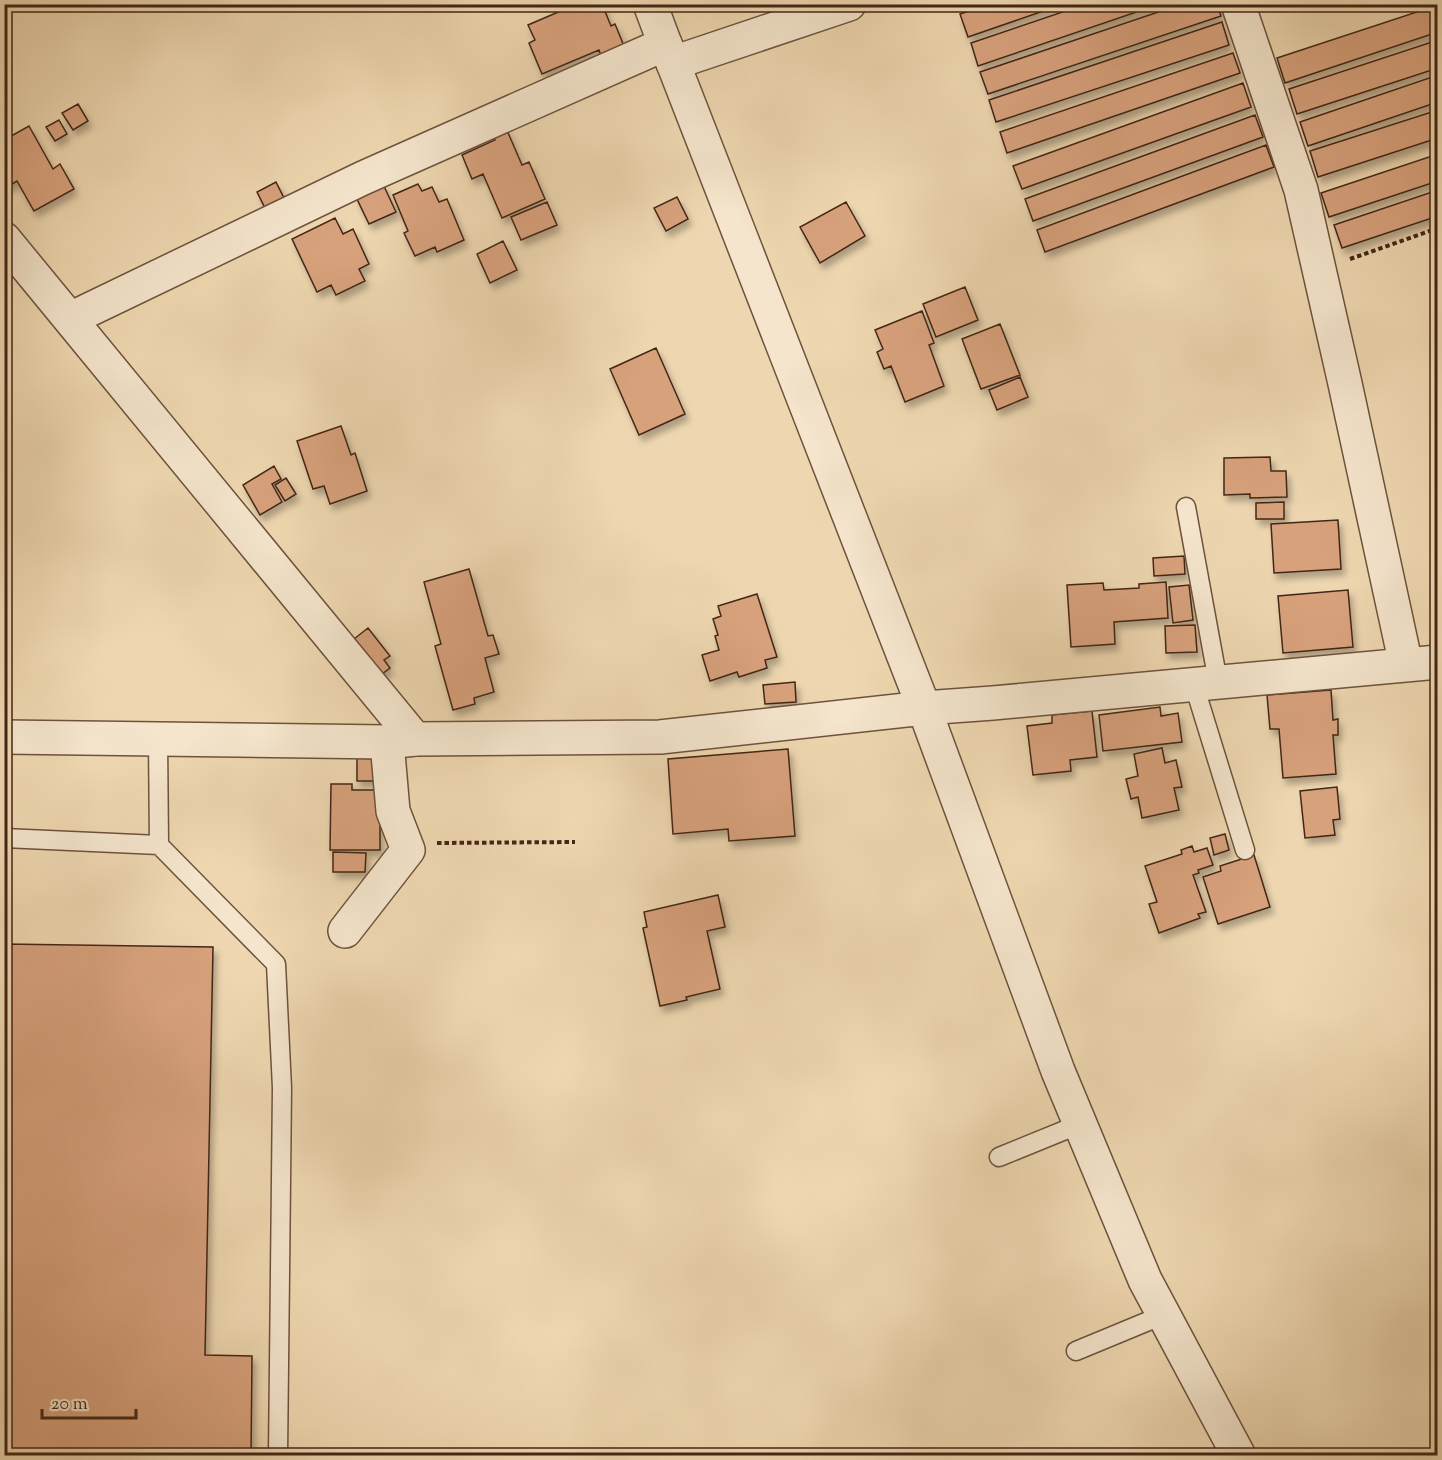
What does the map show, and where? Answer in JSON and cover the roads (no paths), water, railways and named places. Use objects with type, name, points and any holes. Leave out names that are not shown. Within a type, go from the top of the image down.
[{"type":"street","points":[[650,4],[924,708],[1058,1071],[1145,1280],[1239,1455]]},
{"type":"street","points":[[70,319],[363,178],[669,54],[849,4]]},
{"type":"street","points":[[4,737],[401,740],[660,737],[924,708],[1422,664],[1319,271],[1301,189],[1238,4]]},
{"type":"street","points":[[4,239],[70,319],[401,740],[393,811],[408,850],[345,932]]},
{"type":"lane","points":[[1186,507],[1206,684],[1245,850]]},
{"type":"lane","points":[[158,739],[159,845]]},
{"type":"lane","points":[[4,838],[159,845],[276,964],[282,1088],[278,1455]]},
{"type":"lane","points":[[999,1157],[1080,1124]]},
{"type":"lane","points":[[1076,1351],[1163,1315]]}]
